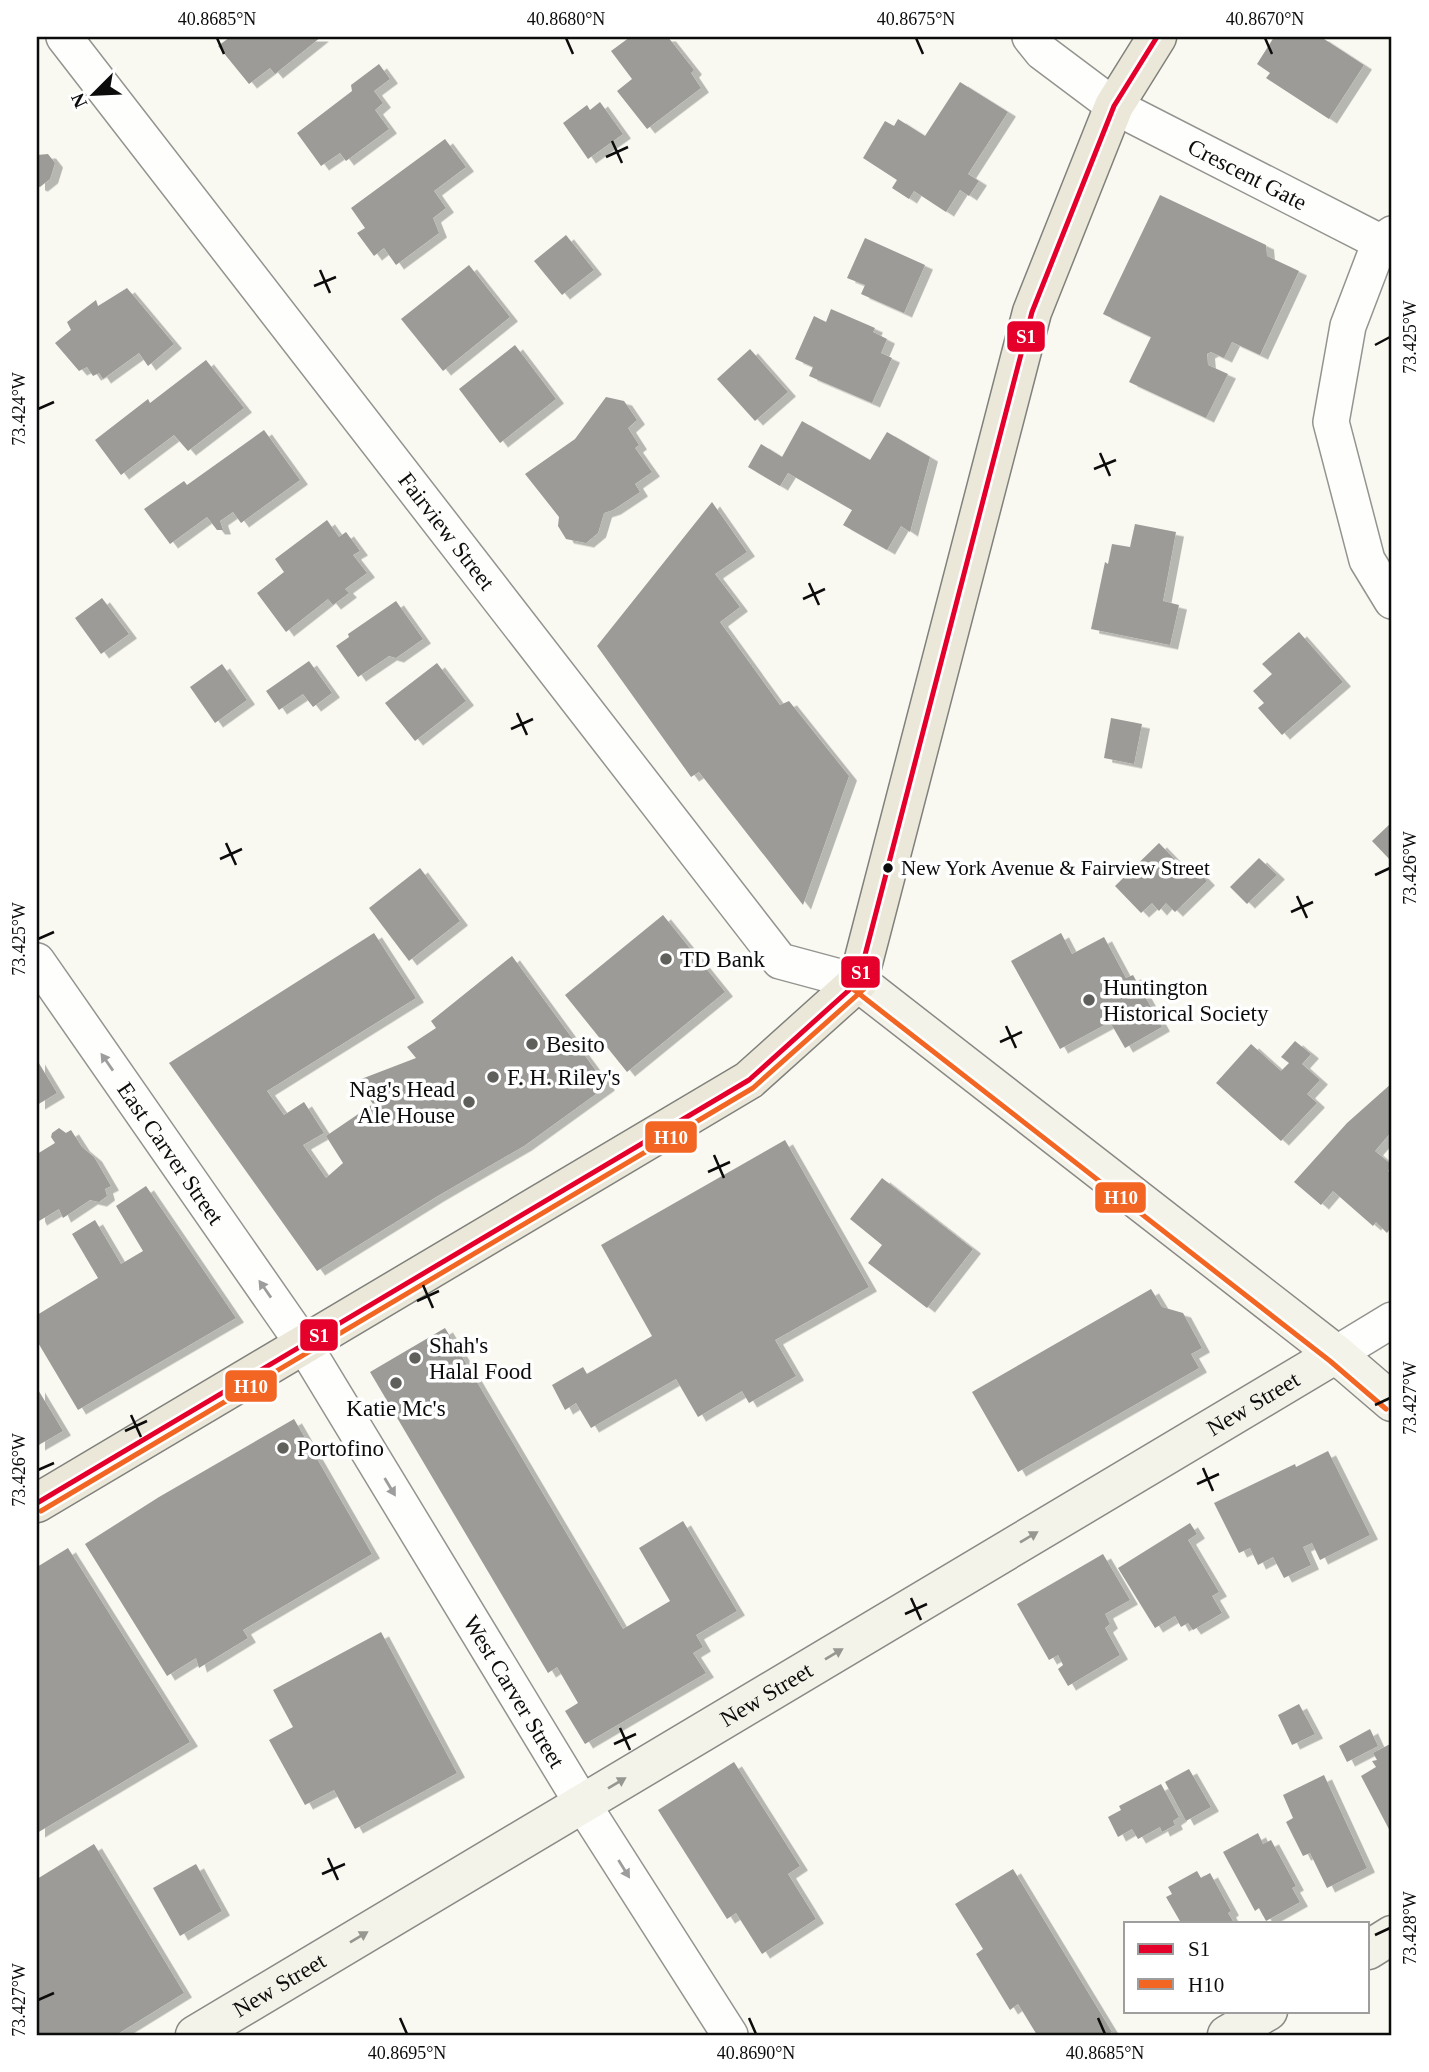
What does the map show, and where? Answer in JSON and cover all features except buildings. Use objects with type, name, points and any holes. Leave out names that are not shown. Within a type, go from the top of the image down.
[{"type":"main road","points":[[37,1503],[749,1080],[858,982],[1032,312],[1114,106],[1157,37]]},
{"type":"street","name":"Fairview Street","points":[[64,37],[780,961],[858,982]]},
{"type":"street","name":"Crescent Gate","points":[[1030,37],[1042,52],[1114,106],[1386,238]]},
{"type":"street","points":[[1386,238],[1348,326],[1331,422],[1367,560],[1392,601]]},
{"type":"street","name":"East Carver Street","points":[[37,961],[304,1345]]},
{"type":"street","points":[[858,982],[1336,1354],[1392,1402]]},
{"type":"street","points":[[1336,1354],[1392,1320]]},
{"type":"street","name":"West Carver Street","points":[[304,1345],[582,1803],[730,2035]]},
{"type":"street","name":"New Street","points":[[195,2035],[1336,1354]]},
{"type":"street","points":[[1370,1949],[1392,1935]]},
{"type":"street","points":[[1227,2035],[1266,2012]]},
{"type":"transit line","name":"S1","points":[[37,1503],[749,1080],[858,982],[1032,312],[1114,106],[1157,37]]},
{"type":"transit line","name":"H10","points":[[853,989],[1330,1361],[1386,1409]]},
{"type":"transit line","name":"H10","points":[[41,1511],[753,1088],[864,989]]},
{"type":"place","name":"New York Avenue & Fairview Street","points":[[888,868]]},
{"type":"place","name":"TD Bank","points":[[666,959]]},
{"type":"place","name":"Huntington Historical Society","points":[[1089,1000]]},
{"type":"place","name":"Besito","points":[[532,1044]]},
{"type":"place","name":"F. H. Riley's","points":[[493,1077]]},
{"type":"place","name":"Nag's Head Ale House","points":[[469,1102]]},
{"type":"place","name":"Shah's Halal Food","points":[[415,1358]]},
{"type":"place","name":"Katie Mc's","points":[[396,1383]]},
{"type":"place","name":"Portofino","points":[[283,1448]]}]
